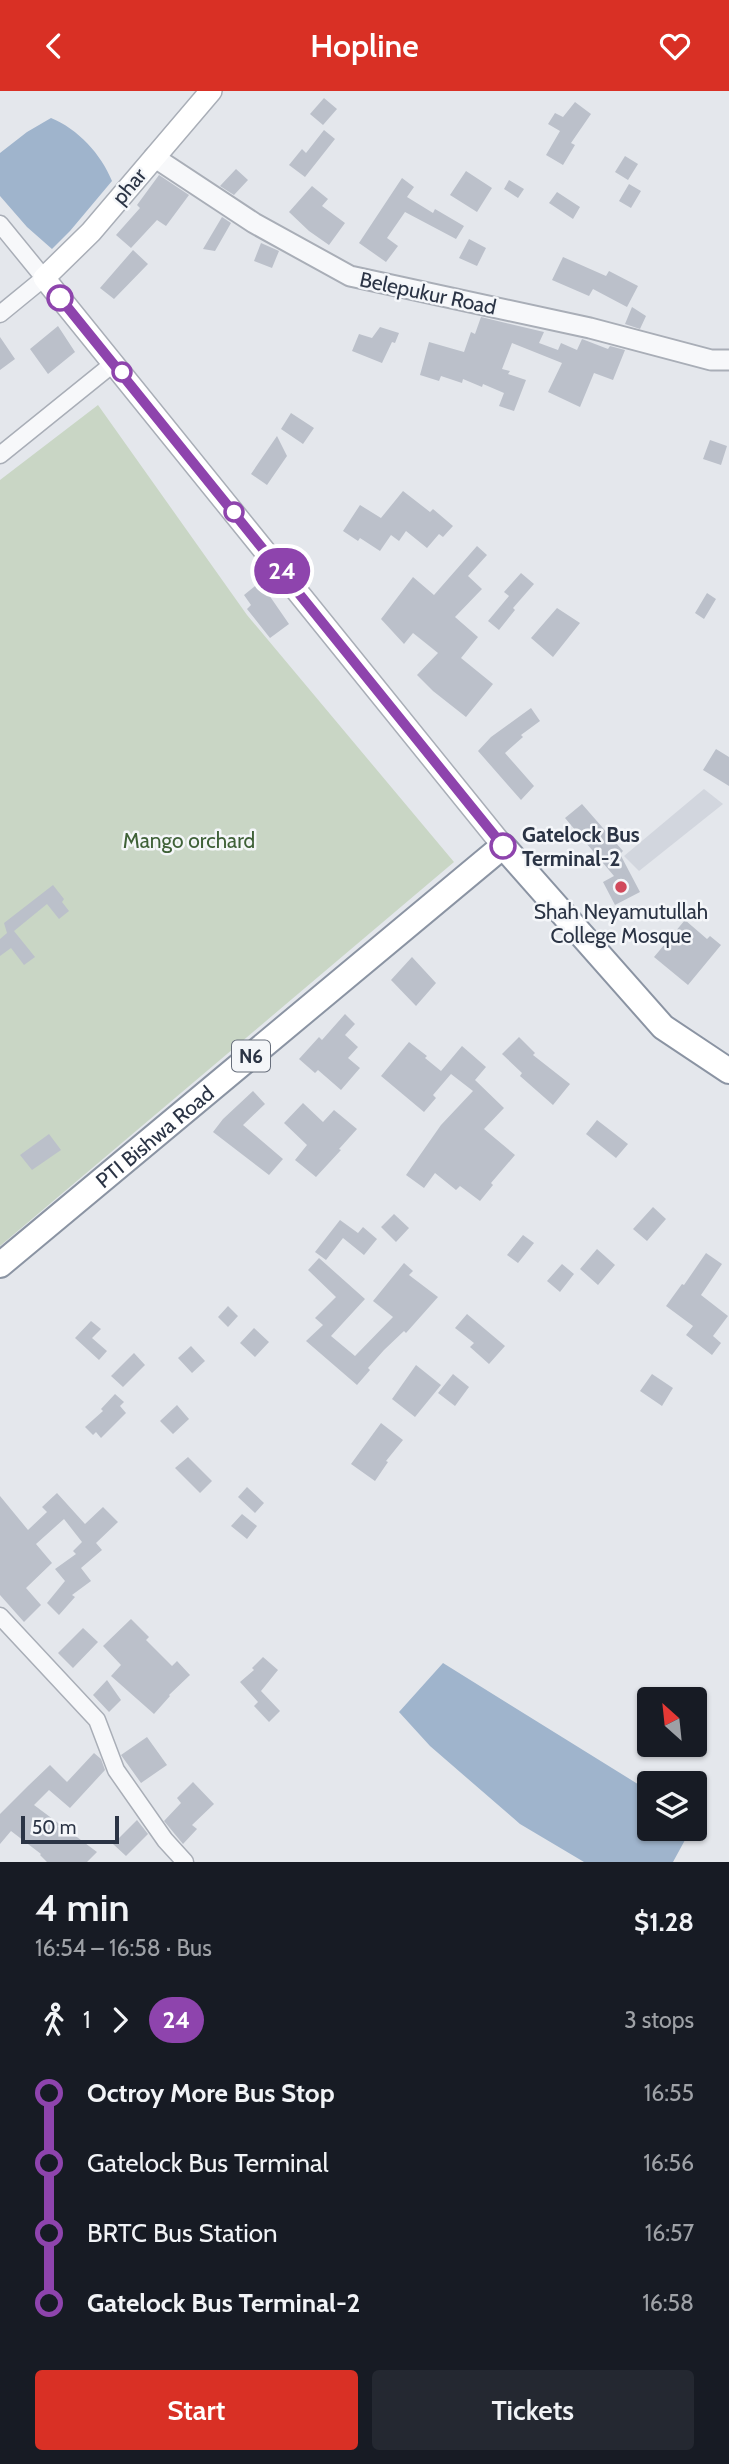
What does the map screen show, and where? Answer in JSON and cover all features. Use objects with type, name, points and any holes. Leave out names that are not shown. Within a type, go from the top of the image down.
[{"type":"highway","points":[[503,846],[663,1027],[729,1070]]},
{"type":"highway","name":"PTI Bishwa Road","points":[[0,1265],[503,846]]},
{"type":"main road","name":"phar","points":[[44,278],[91,232],[211,91]]},
{"type":"main road","points":[[44,278],[503,846]]},
{"type":"street","name":"Belepukur Road","points":[[154,157],[254,223],[350,276],[590,328],[711,360],[729,360]]},
{"type":"street","points":[[0,223],[44,278],[0,314]]},
{"type":"street","points":[[0,455],[114,363]]},
{"type":"street","points":[[0,1616],[97,1720],[116,1770],[165,1840],[185,1862]]},
{"type":"shaded area","points":[[704,789],[723,804],[639,871],[624,856]]},
{"type":"green space","name":"Mango orchard","points":[[98,405],[247,615],[454,862],[0,1246],[0,480]]},
{"type":"water","points":[[51,118],[88,143],[102,161],[112,181],[52,249],[27,227],[0,196],[0,153]]},
{"type":"water","points":[[443,1663],[637,1784],[637,1841],[684,1841],[673,1862],[584,1862],[520,1824],[430,1746],[399,1712]]},
{"type":"building","points":[[324,98],[337,109],[323,125],[310,114]]},
{"type":"building","points":[[575,102],[591,114],[571,143],[575,145],[563,165],[546,155],[560,131],[548,124],[555,113],[563,117]]},
{"type":"building","points":[[324,130],[335,139],[305,177],[289,165],[302,149],[306,153]]},
{"type":"building","points":[[625,156],[638,164],[628,180],[615,172]]},
{"type":"building","points":[[236,169],[248,180],[234,195],[220,186]]},
{"type":"building","points":[[466,171],[492,188],[477,212],[450,195]]},
{"type":"building","points":[[159,175],[189,195],[166,226],[157,220],[131,248],[116,235],[140,208],[137,205]]},
{"type":"building","points":[[402,178],[414,187],[407,197],[433,213],[435,209],[464,226],[456,239],[405,212],[387,238],[398,246],[386,262],[359,243]]},
{"type":"building","points":[[509,180],[524,189],[518,198],[504,189]]},
{"type":"building","points":[[629,184],[641,191],[631,208],[619,201]]},
{"type":"building","points":[[312,186],[328,199],[322,206],[345,223],[329,245],[289,212]]},
{"type":"building","points":[[557,192],[580,207],[573,219],[549,203]]},
{"type":"building","points":[[222,217],[231,223],[215,251],[203,249]]},
{"type":"building","points":[[469,239],[486,248],[477,266],[459,258]]},
{"type":"building","points":[[261,243],[279,251],[272,268],[254,261]]},
{"type":"building","points":[[133,250],[148,264],[114,299],[100,288]]},
{"type":"building","points":[[563,257],[606,276],[609,271],[638,286],[627,307],[593,289],[589,296],[552,280]]},
{"type":"building","points":[[632,307],[646,316],[640,329],[625,324]]},
{"type":"building","points":[[481,317],[544,332],[539,343],[558,350],[561,343],[577,350],[582,339],[608,349],[610,346],[625,350],[613,380],[594,373],[580,407],[548,392],[562,363],[512,343],[502,369],[526,380],[514,411],[499,406],[504,393],[483,384],[482,387],[463,379],[462,383],[441,376],[439,381],[420,375],[429,342],[464,352],[471,332],[475,334]]},
{"type":"building","points":[[58,326],[75,352],[48,374],[30,349]]},
{"type":"building","points":[[380,327],[399,333],[382,363],[352,351],[359,334],[372,338]]},
{"type":"building","points":[[0,337],[15,359],[0,370]]},
{"type":"building","points":[[291,413],[314,428],[303,444],[281,429]]},
{"type":"building","points":[[277,436],[287,456],[267,485],[251,474]]},
{"type":"building","points":[[710,440],[727,446],[721,465],[703,459]]},
{"type":"building","points":[[403,491],[430,512],[433,509],[453,526],[443,537],[439,534],[427,548],[406,531],[399,541],[391,535],[380,551],[343,531],[360,505],[381,518]]},
{"type":"building","points":[[477,546],[487,555],[468,576],[482,589],[455,617],[478,637],[461,658],[493,684],[466,717],[417,675],[438,653],[413,633],[404,644],[381,619],[413,577],[434,595]]},
{"type":"building","points":[[521,573],[534,584],[513,608],[515,610],[499,630],[488,621],[509,596],[504,592]]},
{"type":"building","points":[[260,582],[289,624],[270,638],[247,609],[251,605],[244,595]]},
{"type":"building","points":[[707,593],[716,599],[704,619],[695,613]]},
{"type":"building","points":[[557,608],[580,623],[553,657],[531,638]]},
{"type":"building","points":[[531,708],[540,721],[521,735],[523,737],[505,753],[534,786],[521,800],[478,751],[491,737]]},
{"type":"building","points":[[716,749],[729,757],[729,786],[703,770]]},
{"type":"building","points":[[582,804],[623,851],[620,854],[640,892],[615,905],[603,882],[614,876],[565,818]]},
{"type":"building","points":[[53,885],[69,911],[59,919],[47,904],[14,931],[35,957],[24,965],[11,948],[0,956],[0,939],[7,933],[4,923]]},
{"type":"building","points":[[685,920],[707,939],[710,936],[721,945],[688,985],[654,957]]},
{"type":"building","points":[[412,957],[436,983],[416,1006],[391,980]]},
{"type":"building","points":[[345,1014],[355,1024],[345,1035],[358,1047],[348,1058],[360,1068],[341,1090],[318,1070],[315,1073],[299,1059],[319,1037],[322,1040]]},
{"type":"building","points":[[519,1037],[535,1053],[533,1055],[570,1084],[553,1105],[520,1076],[522,1073],[502,1054]]},
{"type":"building","points":[[409,1042],[441,1071],[462,1046],[486,1067],[475,1080],[504,1108],[484,1129],[515,1155],[491,1183],[493,1185],[480,1201],[460,1186],[456,1190],[435,1173],[424,1188],[406,1175],[441,1125],[473,1091],[451,1074],[433,1095],[436,1098],[424,1112],[381,1076]]},
{"type":"building","points":[[253,1091],[265,1104],[243,1125],[283,1159],[269,1175],[213,1132]]},
{"type":"building","points":[[303,1103],[323,1122],[334,1110],[357,1129],[316,1177],[295,1160],[307,1145],[284,1123]]},
{"type":"building","points":[[597,1120],[628,1144],[616,1158],[586,1134]]},
{"type":"building","points":[[49,1134],[61,1150],[32,1170],[20,1155]]},
{"type":"building","points":[[653,1207],[666,1219],[647,1241],[633,1229]]},
{"type":"building","points":[[394,1214],[409,1228],[396,1242],[381,1227]]},
{"type":"building","points":[[340,1220],[358,1233],[363,1227],[377,1239],[364,1255],[343,1238],[326,1260],[315,1252]]},
{"type":"building","points":[[523,1235],[534,1243],[518,1263],[507,1255]]},
{"type":"building","points":[[597,1249],[615,1265],[598,1285],[580,1269]]},
{"type":"building","points":[[706,1253],[722,1264],[701,1295],[728,1316],[713,1336],[721,1343],[712,1355],[686,1335],[693,1326],[666,1306]]},
{"type":"building","points":[[319,1258],[365,1299],[331,1336],[355,1356],[393,1317],[373,1301],[404,1263],[413,1271],[409,1275],[438,1297],[406,1333],[404,1331],[384,1350],[357,1385],[306,1341],[323,1325],[315,1318],[336,1297],[308,1270]]},
{"type":"building","points":[[562,1264],[574,1274],[560,1292],[547,1281]]},
{"type":"building","points":[[228,1306],[238,1316],[228,1327],[218,1317]]},
{"type":"building","points":[[467,1314],[505,1346],[489,1364],[470,1347],[474,1343],[455,1328]]},
{"type":"building","points":[[91,1321],[101,1329],[92,1338],[107,1351],[99,1360],[75,1338]]},
{"type":"building","points":[[254,1328],[269,1342],[255,1357],[240,1343]]},
{"type":"building","points":[[191,1346],[205,1361],[192,1373],[178,1358]]},
{"type":"building","points":[[134,1353],[145,1365],[123,1387],[111,1376]]},
{"type":"building","points":[[416,1365],[441,1385],[415,1417],[392,1399]]},
{"type":"building","points":[[453,1374],[469,1387],[455,1406],[438,1393]]},
{"type":"building","points":[[652,1374],[673,1388],[662,1406],[640,1391]]},
{"type":"building","points":[[115,1394],[124,1402],[120,1406],[126,1413],[101,1438],[96,1432],[93,1435],[85,1427],[103,1411],[101,1409]]},
{"type":"building","points":[[177,1405],[189,1419],[173,1434],[160,1421]]},
{"type":"building","points":[[381,1423],[403,1440],[386,1461],[388,1462],[375,1481],[351,1464]]},
{"type":"building","points":[[188,1457],[212,1481],[200,1493],[175,1468]]},
{"type":"building","points":[[247,1487],[264,1503],[255,1513],[238,1497]]},
{"type":"building","points":[[57,1493],[85,1524],[103,1507],[118,1522],[96,1543],[102,1550],[81,1568],[91,1581],[72,1595],[75,1597],[59,1615],[47,1603],[65,1581],[55,1569],[76,1554],[73,1551],[82,1542],[64,1519],[36,1544],[52,1563],[26,1588],[41,1605],[24,1622],[0,1595],[0,1496],[28,1530],[47,1512],[42,1507]]},
{"type":"building","points":[[242,1514],[257,1526],[247,1539],[231,1526]]},
{"type":"building","points":[[131,1619],[149,1637],[146,1640],[172,1666],[177,1661],[190,1675],[154,1714],[111,1676],[121,1665],[103,1646]]},
{"type":"building","points":[[83,1628],[98,1642],[73,1668],[58,1653]]},
{"type":"building","points":[[263,1657],[278,1670],[261,1691],[280,1711],[269,1722],[254,1706],[258,1702],[240,1682],[254,1670],[252,1668]]},
{"type":"building","points":[[107,1680],[121,1700],[109,1712],[93,1695]]},
{"type":"building","points":[[147,1737],[167,1765],[141,1783],[121,1755]]},
{"type":"building","points":[[94,1753],[101,1759],[105,1770],[70,1808],[49,1790],[34,1805],[97,1852],[87,1862],[47,1862],[41,1854],[11,1831],[0,1844],[0,1814],[28,1786],[50,1765],[67,1782]]},
{"type":"building","points":[[193,1782],[214,1804],[192,1825],[197,1829],[183,1844],[164,1821],[181,1803],[177,1798]]},
{"type":"building","points":[[137,1820],[148,1834],[126,1856],[113,1844]]},
{"type":"bus line","name":"24","points":[[60,298],[503,846]]},
{"type":"place","name":"Gatelock Bus Terminal-2","points":[[503,846]]},
{"type":"place","name":"Shah Neyamutullah College Mosque","points":[[621,887]]}]
